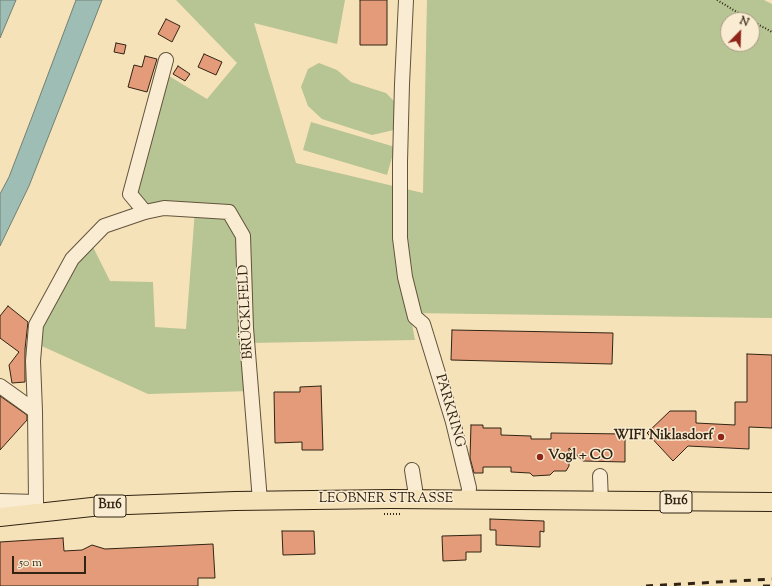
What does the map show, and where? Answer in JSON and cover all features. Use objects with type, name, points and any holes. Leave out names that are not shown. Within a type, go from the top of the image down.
[{"type":"main road","name":"LEOBNER STRASSE","points":[[0,517],[36,507],[260,501],[468,500],[772,502]]},
{"type":"street","name":"PARKRING","points":[[406,0],[402,92],[400,238],[405,277],[415,317],[423,324],[453,422],[469,488],[468,500]]},
{"type":"street","points":[[144,212],[130,194],[166,60]]},
{"type":"street","name":"BRÜCKLFELD","points":[[36,507],[36,411],[33,362],[36,325],[72,259],[104,226],[144,212],[164,208],[229,212],[242,236],[246,328],[260,501]]},
{"type":"street","points":[[0,386],[36,411]]},
{"type":"street","points":[[412,470],[415,489],[414,500]]},
{"type":"street","points":[[600,476],[601,502]]},
{"type":"street","points":[[0,501],[36,507]]},
{"type":"path","points":[[717,0],[737,12]]},
{"type":"path","points":[[760,25],[772,32]]},
{"type":"green space","points":[[176,0],[345,0],[337,44],[254,23],[296,163],[423,193],[427,0],[764,0],[772,4],[772,318],[410,313],[415,340],[250,343],[251,391],[148,394],[35,343],[77,255],[90,241],[110,281],[153,282],[155,327],[186,329],[195,210],[145,212],[130,194],[162,75],[169,76],[207,99],[237,63]]},
{"type":"green space","points":[[319,63],[337,70],[351,82],[386,93],[395,102],[394,130],[372,135],[322,119],[308,106],[301,87],[308,69]]},
{"type":"green space","points":[[311,122],[395,147],[387,175],[303,150]]},
{"type":"water","points":[[0,0],[16,0],[0,38]]},
{"type":"water","points":[[76,0],[102,0],[29,186],[0,246],[0,194],[9,177]]},
{"type":"building","points":[[360,0],[387,0],[387,45],[360,45]]},
{"type":"building","points":[[166,19],[180,26],[172,42],[158,34]]},
{"type":"building","points":[[116,43],[126,45],[124,54],[114,52]]},
{"type":"building","points":[[204,54],[222,62],[216,75],[198,67]]},
{"type":"building","points":[[145,56],[157,59],[147,92],[128,87],[134,65],[142,67]]},
{"type":"building","points":[[178,66],[190,74],[185,81],[173,74]]},
{"type":"building","points":[[8,306],[28,322],[25,349],[25,382],[12,383],[9,365],[19,352],[0,338],[0,316]]},
{"type":"building","points":[[452,330],[613,333],[612,364],[451,360]]},
{"type":"building","points":[[747,354],[772,355],[772,428],[749,427],[749,449],[688,446],[673,461],[647,433],[670,411],[696,411],[696,423],[735,425],[735,402],[747,402]]},
{"type":"building","points":[[321,386],[323,450],[302,450],[302,442],[275,443],[274,392],[300,392],[300,387]]},
{"type":"building","points":[[0,396],[27,415],[27,420],[0,450]]},
{"type":"building","name":"Vogl + CO","points":[[471,425],[483,425],[483,428],[501,428],[501,435],[531,436],[531,439],[551,439],[551,433],[625,434],[625,462],[583,461],[569,448],[569,466],[566,471],[554,471],[550,475],[533,476],[530,473],[511,472],[511,467],[483,467],[483,473],[474,473],[470,458]]},
{"type":"building","points":[[490,519],[544,521],[544,532],[540,531],[540,547],[496,545],[496,530],[490,530]]},
{"type":"building","points":[[282,531],[314,531],[315,554],[283,555]]},
{"type":"building","points":[[481,535],[481,552],[466,552],[466,560],[443,561],[442,536]]},
{"type":"building","points":[[63,538],[64,551],[82,550],[92,545],[105,549],[213,544],[215,578],[198,578],[198,586],[0,586],[0,542]]},
{"type":"railway","points":[[646,586],[772,579]]},
{"type":"railway","points":[[763,586],[772,586]]},
{"type":"place","name":"WIFI Niklasdorf","points":[[721,437]]},
{"type":"place","name":"Vogl + CO","points":[[540,457]]}]
